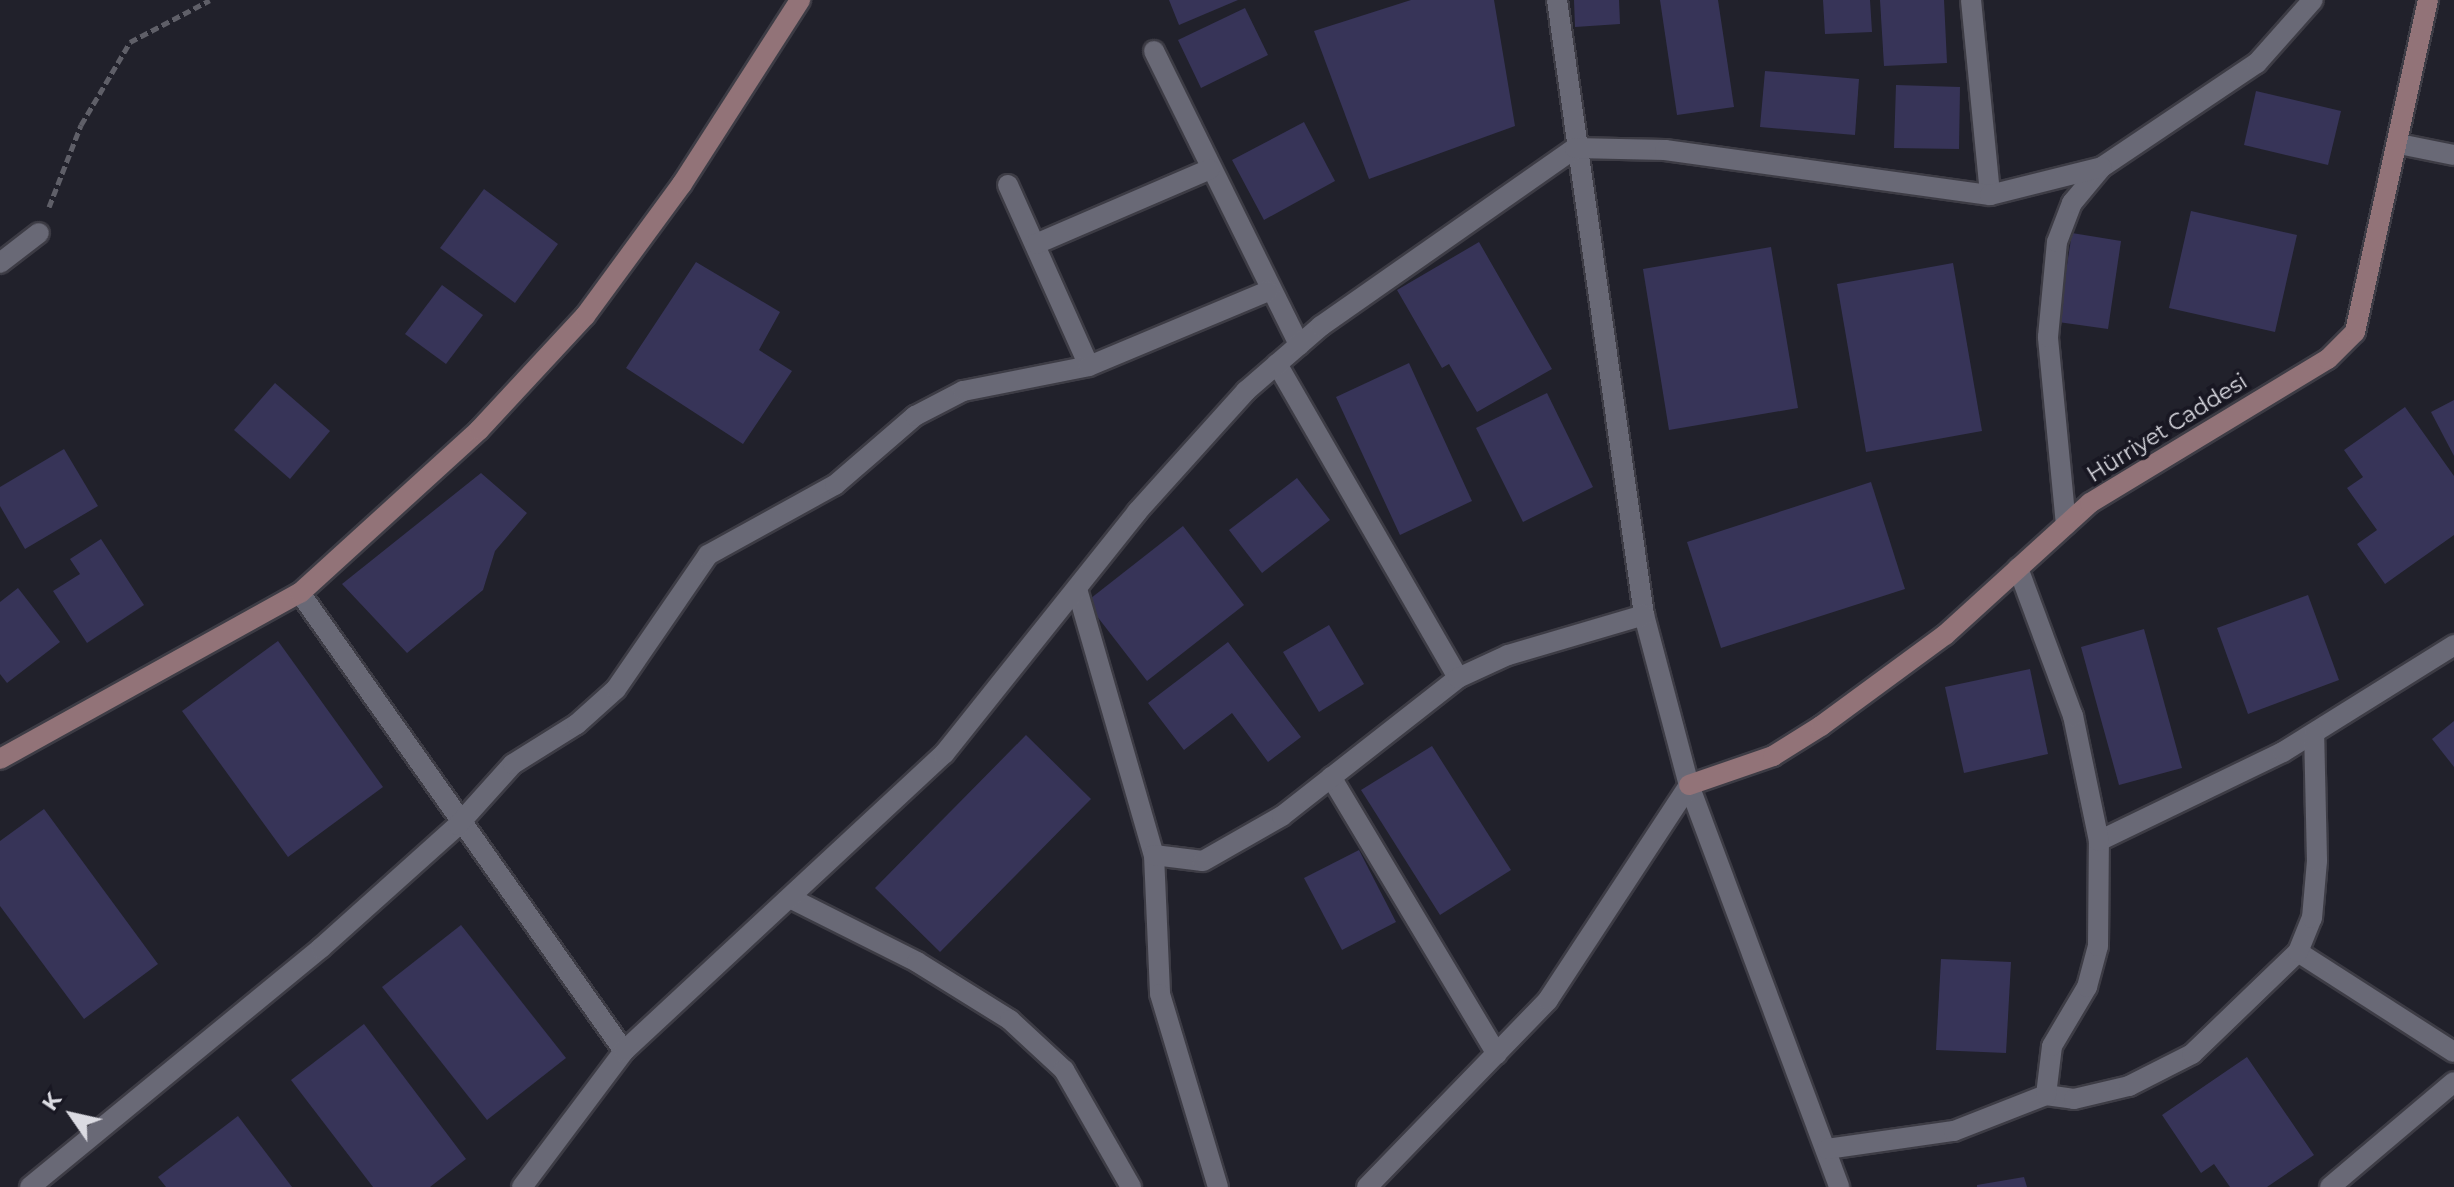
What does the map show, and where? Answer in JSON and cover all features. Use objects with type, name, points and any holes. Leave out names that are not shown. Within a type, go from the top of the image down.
[{"type":"street","points":[[0,759],[300,593],[479,430],[585,316],[682,184],[800,0]]},
{"type":"street","points":[[1557,0],[1575,148],[1644,615],[1689,785],[1839,1187]]},
{"type":"street","points":[[1971,0],[1990,195]]},
{"type":"street","points":[[2066,525],[2048,337],[2057,242],[2072,203],[2102,167],[2257,63],[2313,0]]},
{"type":"street","name":"Hürriyet Caddesi","points":[[1689,785],[1773,756],[1821,726],[1945,635],[2066,525],[2128,476],[2328,359],[2355,332],[2399,144],[2428,0]]},
{"type":"street","points":[[1154,51],[1268,291],[1299,345]]},
{"type":"street","points":[[2399,144],[2454,155]]},
{"type":"street","points":[[525,1185],[624,1051],[792,899],[944,754],[1137,512],[1277,364],[1299,345],[1575,148],[1665,150],[1990,195],[2102,167]]},
{"type":"street","points":[[1036,244],[1210,169]]},
{"type":"street","points":[[1008,185],[1089,366]]},
{"type":"street","points":[[0,263],[39,233]]},
{"type":"street","points":[[30,1187],[321,948],[458,825],[513,764],[577,724],[616,689],[708,555],[835,485],[915,416],[963,391],[1089,366],[1268,291]]},
{"type":"street","points":[[1277,364],[1458,678]]},
{"type":"street","points":[[2018,568],[2073,716],[2099,841],[2098,946],[2087,987],[2052,1046],[2046,1095]]},
{"type":"street","points":[[1077,589],[1154,855],[1160,994],[1218,1187]]},
{"type":"street","points":[[300,593],[458,825],[624,1051]]},
{"type":"street","points":[[1154,855],[1203,861],[1282,816],[1458,678],[1508,655],[1644,615]]},
{"type":"street","points":[[2099,841],[2314,733],[2454,645]]},
{"type":"street","points":[[1827,1149],[1954,1131],[2046,1095],[2074,1099],[2129,1086],[2192,1054],[2298,952],[2312,918],[2317,861],[2314,733]]},
{"type":"street","points":[[1331,777],[1497,1054]]},
{"type":"street","points":[[1367,1187],[1548,1000],[1689,785]]},
{"type":"street","points":[[792,899],[917,962],[1010,1020],[1064,1070],[1131,1187]]},
{"type":"street","points":[[2298,952],[2454,1052]]},
{"type":"street","points":[[2330,1187],[2454,1082]]},
{"type":"street","points":[[525,1185],[550,1187]]},
{"type":"path","points":[[39,233],[81,125],[130,42],[210,0]]},
{"type":"building","points":[[1169,0],[1238,0],[1179,25]]},
{"type":"building","points":[[1411,0],[1494,0],[1515,126],[1369,179],[1314,31]]},
{"type":"building","points":[[1574,0],[1619,0],[1620,24],[1575,27]]},
{"type":"building","points":[[1660,0],[1718,0],[1734,107],[1677,115]]},
{"type":"building","points":[[1823,0],[1870,0],[1872,32],[1825,34]]},
{"type":"building","points":[[1880,0],[1944,0],[1947,63],[1884,66]]},
{"type":"building","points":[[1245,8],[1268,55],[1201,88],[1178,40]]},
{"type":"building","points":[[1765,71],[1859,79],[1855,135],[1760,127]]},
{"type":"building","points":[[1896,85],[1960,87],[1959,149],[1894,148]]},
{"type":"building","points":[[2256,91],[2341,111],[2328,165],[2244,145]]},
{"type":"building","points":[[1304,122],[1335,181],[1264,220],[1232,160]]},
{"type":"building","points":[[484,189],[558,244],[515,303],[440,248]]},
{"type":"building","points":[[2191,211],[2297,235],[2275,332],[2169,308]]},
{"type":"building","points":[[2072,233],[2121,241],[2108,329],[2058,322]]},
{"type":"building","points":[[1479,242],[1552,369],[1477,412],[1449,364],[1442,368],[1397,290]]},
{"type":"building","points":[[1771,247],[1798,408],[1669,430],[1643,269]]},
{"type":"building","points":[[696,262],[780,312],[759,350],[792,371],[743,444],[626,368]]},
{"type":"building","points":[[1953,263],[1982,431],[1866,452],[1837,284]]},
{"type":"building","points":[[442,285],[483,315],[446,364],[405,334]]},
{"type":"building","points":[[1409,363],[1472,501],[1400,535],[1336,397]]},
{"type":"building","points":[[275,383],[330,431],[290,479],[234,430]]},
{"type":"building","points":[[1547,393],[1593,487],[1523,522],[1476,428]]},
{"type":"building","points":[[2454,400],[2454,456],[2431,412]]},
{"type":"building","points":[[2405,407],[2454,476],[2454,535],[2385,584],[2357,544],[2377,530],[2347,488],[2363,477],[2344,450]]},
{"type":"building","points":[[64,449],[98,506],[25,549],[0,506],[0,487]]},
{"type":"building","points":[[481,473],[527,513],[495,551],[483,590],[407,653],[342,584]]},
{"type":"building","points":[[1297,478],[1330,520],[1262,573],[1229,530]]},
{"type":"building","points":[[1871,482],[1905,589],[1721,648],[1687,542]]},
{"type":"building","points":[[1183,526],[1244,605],[1147,681],[1086,602]]},
{"type":"building","points":[[101,539],[144,605],[87,643],[53,591],[80,574],[70,559]]},
{"type":"building","points":[[18,588],[60,642],[7,683],[0,674],[0,602]]},
{"type":"building","points":[[2308,595],[2339,680],[2248,714],[2217,628]]},
{"type":"building","points":[[1329,625],[1364,684],[1319,712],[1283,652]]},
{"type":"building","points":[[2144,629],[2182,768],[2119,785],[2081,647]]},
{"type":"building","points":[[278,641],[383,787],[288,857],[182,711]]},
{"type":"building","points":[[1228,642],[1301,737],[1268,762],[1232,713],[1184,750],[1148,703]]},
{"type":"building","points":[[2030,669],[2048,754],[1964,773],[1945,687]]},
{"type":"building","points":[[2454,721],[2454,767],[2432,739]]},
{"type":"building","points":[[1026,735],[1091,799],[940,952],[875,888]]},
{"type":"building","points":[[1432,746],[1511,870],[1440,915],[1361,790]]},
{"type":"building","points":[[44,809],[158,964],[84,1019],[0,906],[0,841]]},
{"type":"building","points":[[1359,850],[1396,922],[1342,950],[1304,878]]},
{"type":"building","points":[[461,925],[566,1058],[487,1120],[382,987]]},
{"type":"building","points":[[1941,959],[2011,962],[2006,1053],[1936,1050]]},
{"type":"building","points":[[364,1024],[466,1159],[430,1187],[373,1187],[291,1080]]},
{"type":"building","points":[[2247,1057],[2314,1155],[2267,1187],[2230,1187],[2214,1164],[2201,1173],[2162,1115]]},
{"type":"building","points":[[238,1116],[292,1187],[166,1187],[158,1177]]},
{"type":"building","points":[[2024,1177],[2027,1187],[1977,1187],[1977,1185]]}]
